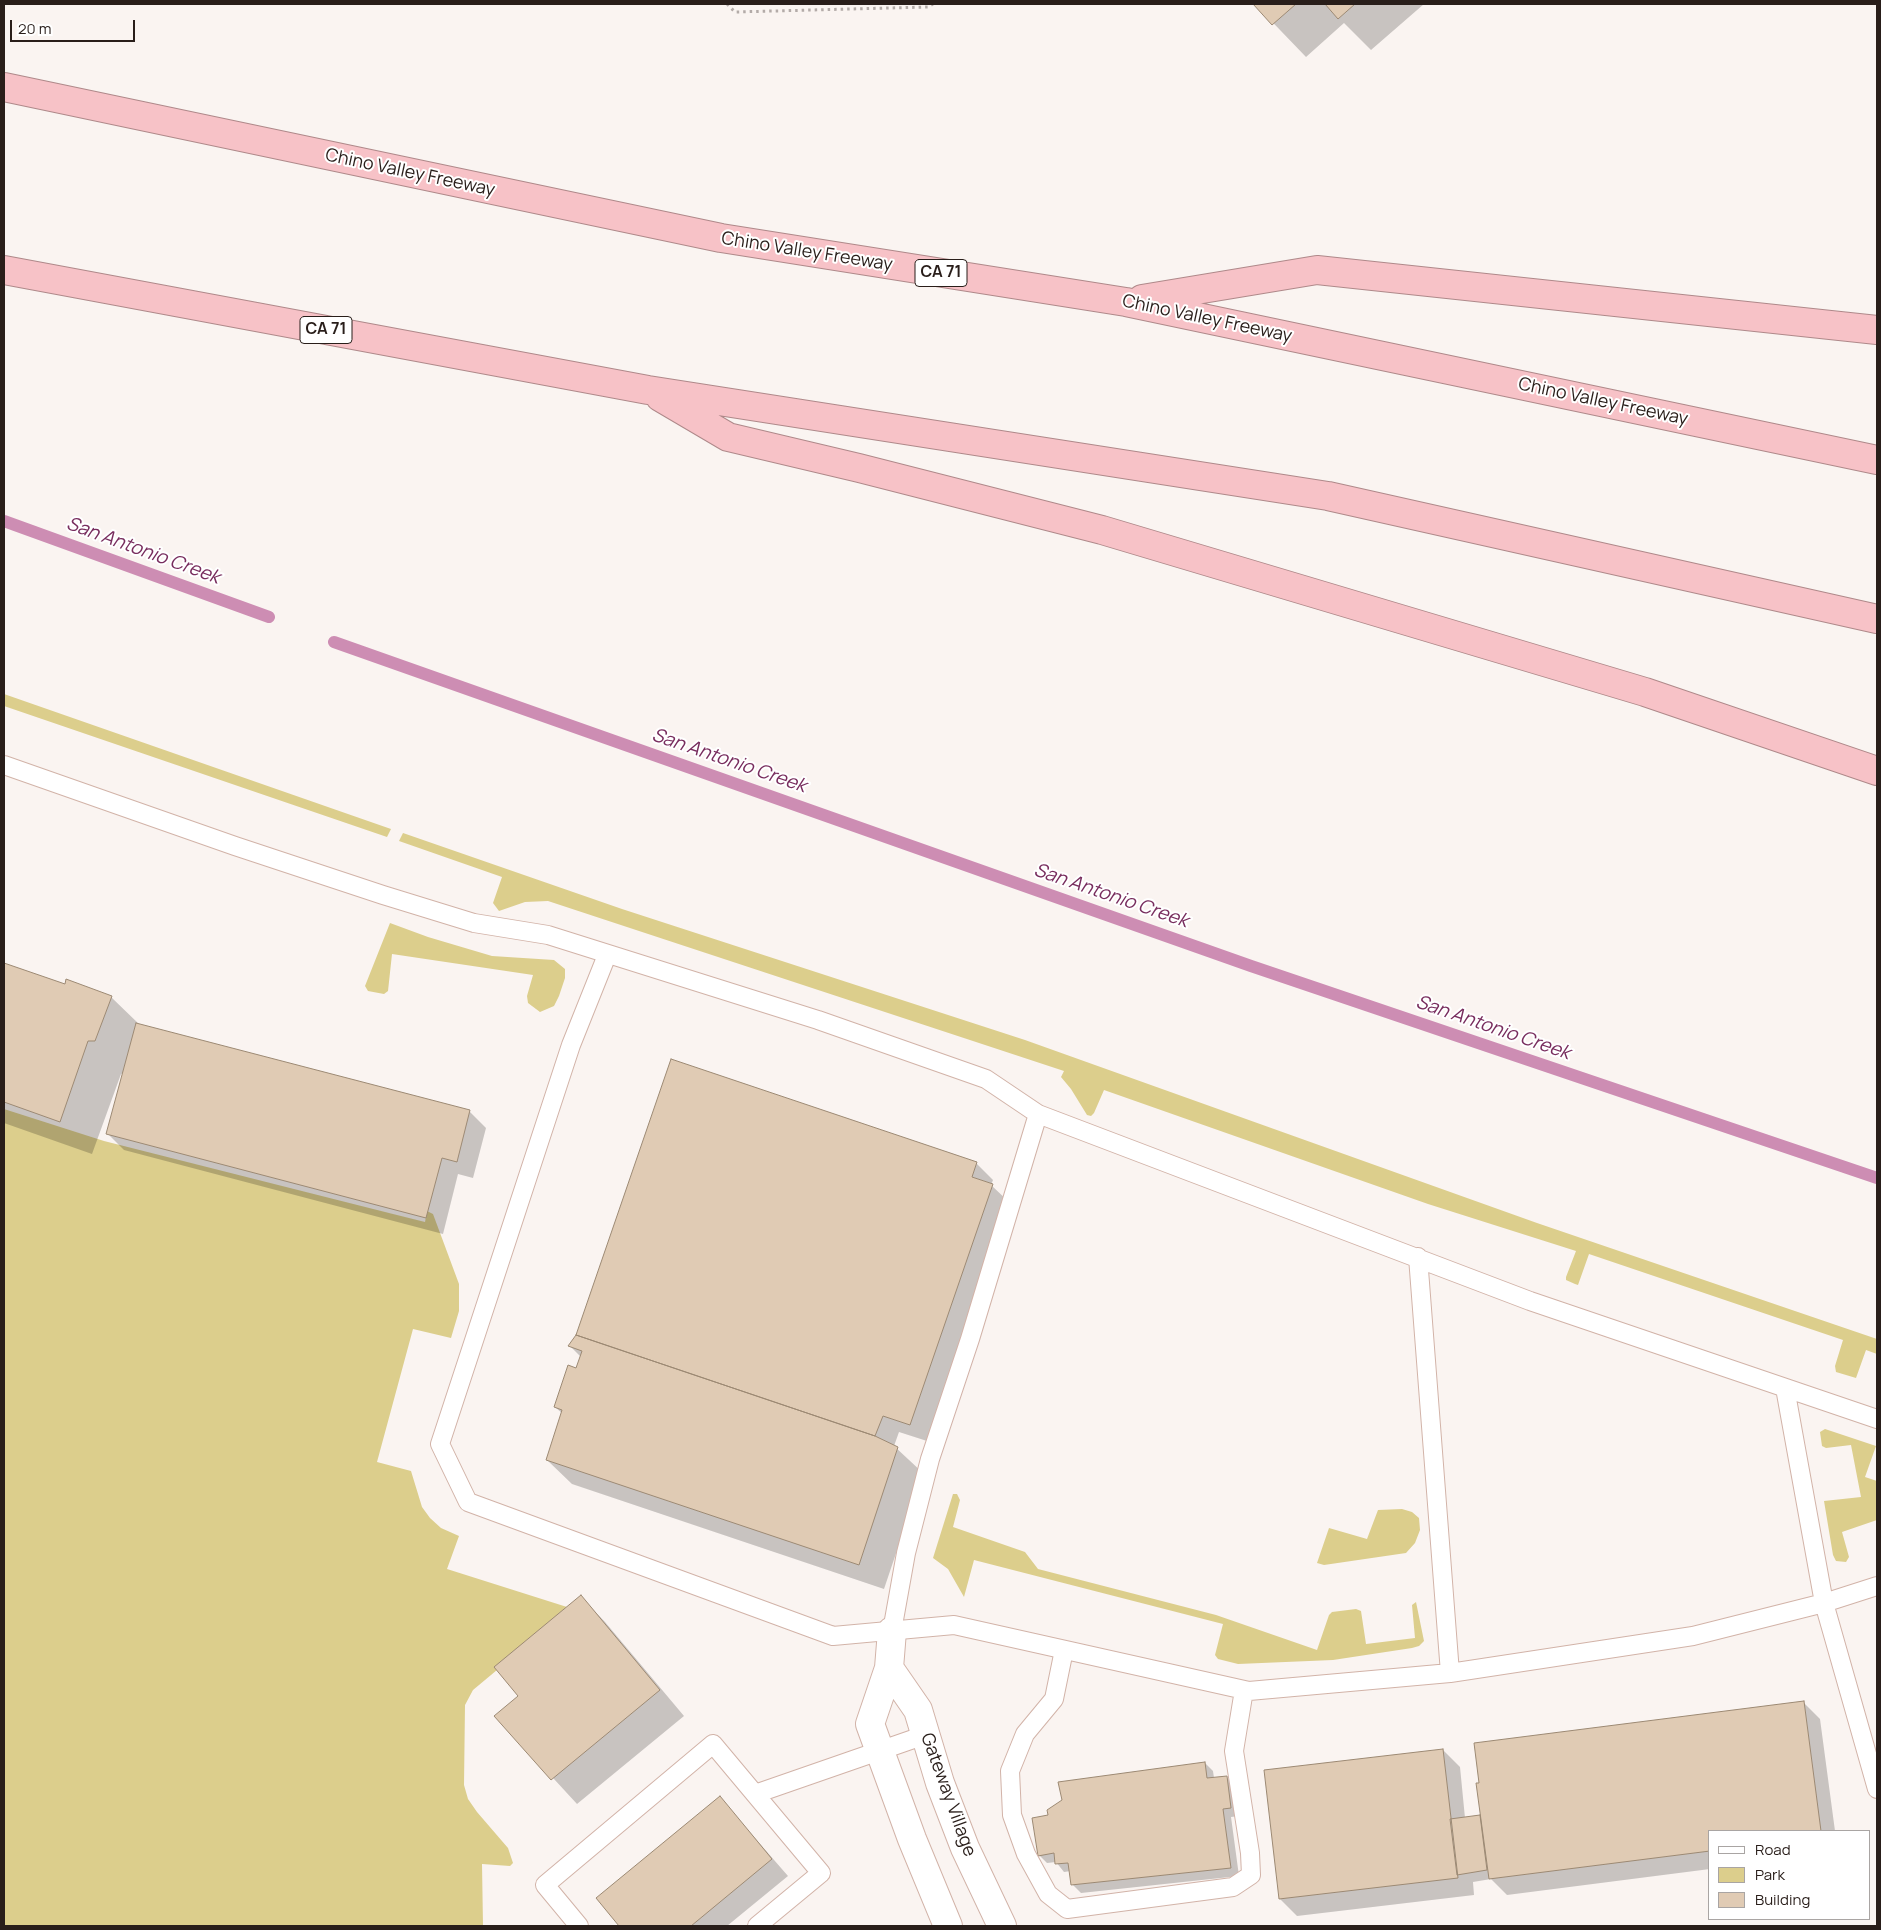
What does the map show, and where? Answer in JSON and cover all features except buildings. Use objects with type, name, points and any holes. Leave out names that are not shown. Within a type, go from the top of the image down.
[{"type":"highway","name":"Chino Valley Freeway","points":[[4,87],[721,238],[1126,302],[1877,460]]},
{"type":"highway","name":"CA 71","points":[[4,270],[648,390],[1328,496],[1877,619]]},
{"type":"highway","points":[[1126,302],[1317,270],[1877,330]]},
{"type":"highway","points":[[648,390],[728,437],[859,468],[1102,530],[1645,692],[1877,771]]},
{"type":"street","points":[[892,1631],[889,1668],[870,1724],[948,1926]]},
{"type":"street","name":"Gateway Village","points":[[889,1668],[918,1710],[940,1783],[965,1848],[1002,1926]]},
{"type":"lane","points":[[4,765],[235,846],[383,895],[474,923],[548,935],[818,1020],[986,1079],[1038,1114],[1530,1300],[1877,1419]]},
{"type":"lane","points":[[607,955],[571,1045],[440,1444],[468,1502],[833,1636],[954,1625],[1244,1690],[1450,1673],[1693,1636],[1824,1603],[1877,1586]]},
{"type":"lane","points":[[892,1631],[906,1553],[930,1458],[972,1330],[1038,1114]]},
{"type":"lane","points":[[1418,1257],[1450,1673]]},
{"type":"lane","points":[[1785,1388],[1824,1603],[1877,1789]]},
{"type":"lane","points":[[1064,1650],[1054,1699],[1025,1734],[1010,1772],[1012,1815],[1026,1854],[1048,1894],[1068,1909],[1232,1887],[1251,1875],[1250,1853],[1234,1750],[1244,1690]]},
{"type":"lane","points":[[755,1794],[925,1734]]},
{"type":"lane","points":[[579,1926],[545,1885],[713,1744],[821,1873],[757,1926]]},
{"type":"path","points":[[727,4],[735,12],[928,7],[933,4]]},
{"type":"green space","points":[[4,694],[391,829],[387,837],[4,706]]},
{"type":"green space","points":[[403,833],[622,909],[1025,1040],[1537,1223],[1877,1339],[1877,1354],[1866,1350],[1856,1378],[1836,1372],[1835,1366],[1843,1340],[1589,1254],[1578,1285],[1575,1284],[1566,1280],[1566,1277],[1576,1251],[1428,1204],[1104,1090],[1094,1113],[1091,1116],[1087,1115],[1061,1077],[1064,1071],[548,901],[525,902],[499,911],[493,903],[502,877],[399,841]]},
{"type":"green space","points":[[390,923],[428,937],[492,956],[554,960],[565,969],[565,978],[559,996],[554,1006],[540,1012],[528,1003],[527,996],[533,975],[392,954],[388,991],[384,994],[368,991],[365,986]]},
{"type":"green space","points":[[4,1109],[104,1141],[425,1222],[427,1211],[433,1214],[459,1284],[459,1311],[451,1338],[413,1329],[377,1462],[411,1471],[422,1507],[430,1518],[441,1528],[459,1536],[447,1569],[567,1607],[495,1667],[497,1670],[473,1690],[465,1705],[464,1785],[468,1799],[508,1848],[513,1863],[510,1866],[482,1864],[483,1926],[4,1926]]},
{"type":"green space","points":[[1825,1429],[1876,1446],[1865,1477],[1877,1481],[1877,1520],[1842,1532],[1849,1557],[1846,1562],[1836,1561],[1833,1555],[1824,1501],[1861,1497],[1851,1445],[1826,1448],[1822,1446],[1820,1432]]},
{"type":"green space","points":[[953,1494],[957,1494],[960,1500],[953,1527],[1025,1552],[1038,1569],[1216,1615],[1317,1650],[1329,1615],[1332,1612],[1356,1609],[1361,1611],[1366,1644],[1415,1638],[1412,1605],[1416,1602],[1424,1641],[1419,1646],[1412,1648],[1333,1660],[1238,1664],[1218,1659],[1215,1655],[1223,1624],[974,1560],[964,1597],[948,1569],[933,1558]]},
{"type":"green space","points":[[1402,1509],[1412,1512],[1419,1518],[1420,1530],[1415,1543],[1406,1553],[1324,1565],[1317,1563],[1329,1528],[1367,1539],[1378,1510]]},
{"type":"waterway","name":"San Antonio Creek","points":[[4,521],[269,617]]},
{"type":"waterway","name":"San Antonio Creek","points":[[334,642],[1251,966],[1877,1178]]}]
